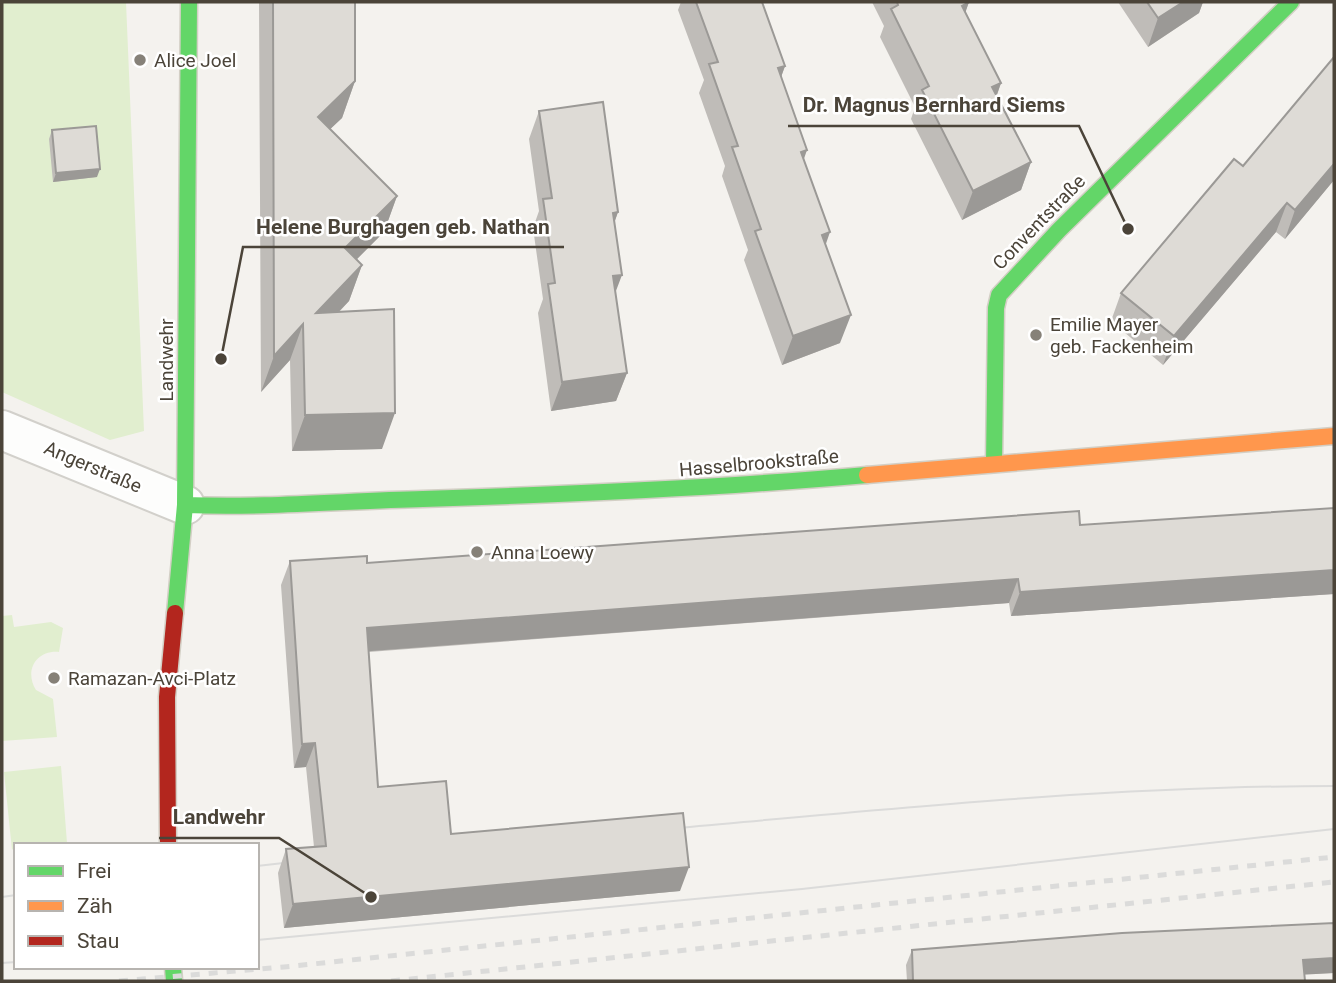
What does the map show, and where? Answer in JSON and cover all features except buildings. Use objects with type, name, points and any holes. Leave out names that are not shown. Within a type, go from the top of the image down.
[{"type":"street","name":"Landwehr","points":[[168,843],[167,697],[186,505],[189,2]]},
{"type":"street","name":"Conventstraße","points":[[993,464],[996,308],[1003,289],[1059,230],[1292,2]]},
{"type":"street","name":"Angerstraße","points":[[2,430],[186,505]]},
{"type":"street","name":"Hasselbrookstraße","points":[[186,505],[260,508],[386,500],[634,494],[1095,458],[1334,436]]},
{"type":"green space","points":[[2,2],[126,2],[144,431],[110,440],[2,392]]},
{"type":"green space","points":[[12,615],[14,627],[51,622],[63,628],[59,652],[44,654],[38,658],[31,676],[36,690],[53,699],[57,737],[2,741],[2,616]]},
{"type":"green space","points":[[61,766],[67,843],[14,843],[12,850],[4,772]]},
{"type":"tram line","points":[[667,829],[1083,794],[1334,786]]},
{"type":"tram line","points":[[259,940],[802,889],[1334,829]]},
{"type":"tram line","points":[[259,866],[301,861]]},
{"type":"tram line","points":[[2,897],[14,895]]},
{"type":"tram line","points":[[2,963],[14,962]]},
{"type":"railway","points":[[119,981],[284,967],[1334,857]]},
{"type":"railway","points":[[391,981],[1334,882]]},
{"type":"traffic: fast","points":[[175,613],[185,505],[189,2]]},
{"type":"traffic: fast","points":[[994,464],[996,308],[999,295],[1059,230],[1291,2]]},
{"type":"traffic: fast","points":[[185,505],[274,505],[590,493],[867,475]]},
{"type":"traffic: fast","points":[[173,969],[174,981]]},
{"type":"traffic: slow","points":[[867,475],[1334,436]]},
{"type":"traffic: jam","points":[[168,843],[167,697],[175,613]]},
{"type":"place","name":"Alice Joel","points":[[140,60]]},
{"type":"place","name":"Dr. Magnus Bernhard Siems","points":[[1128,229]]},
{"type":"place","name":"Emilie Mayer geb. Fackenheim","points":[[1036,335]]},
{"type":"place","name":"Helene Burghagen geb. Nathan","points":[[221,359]]},
{"type":"place","name":"Anna Loewy","points":[[477,552]]},
{"type":"place","name":"Ramazan-Avci-Platz","points":[[54,678]]},
{"type":"place","name":"Landwehr","points":[[371,897]]}]
